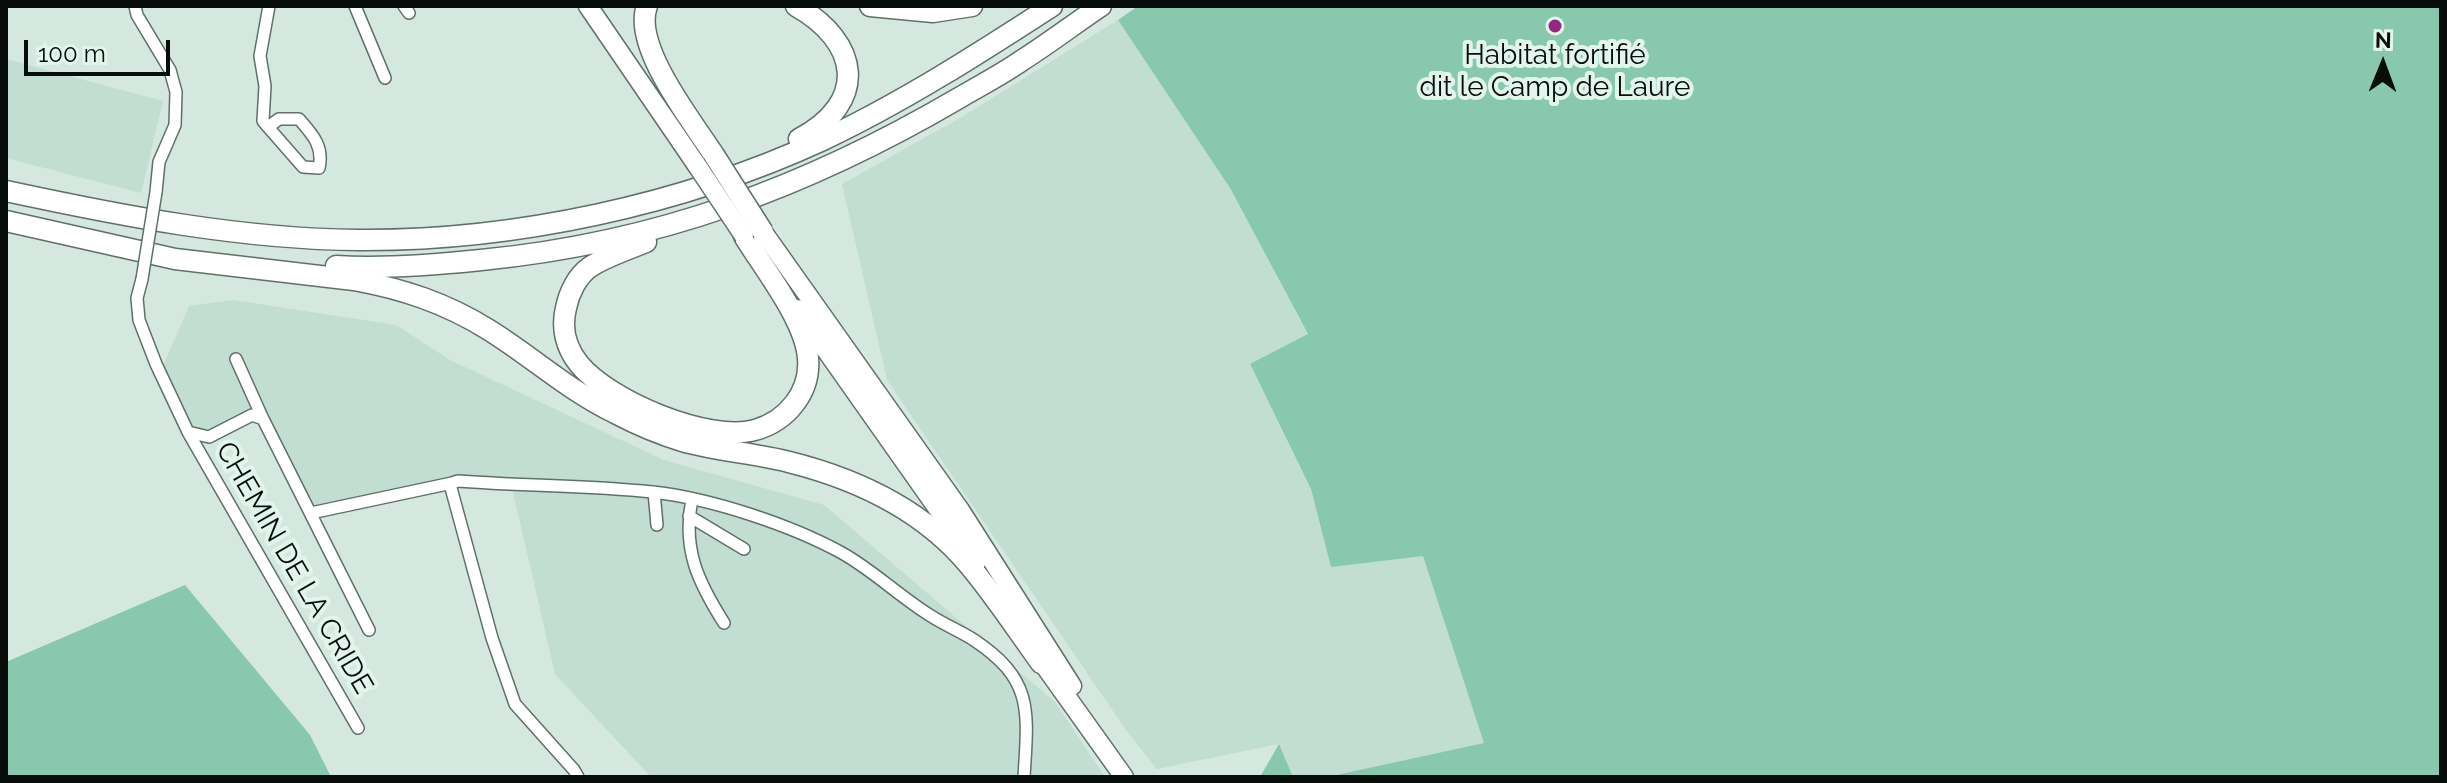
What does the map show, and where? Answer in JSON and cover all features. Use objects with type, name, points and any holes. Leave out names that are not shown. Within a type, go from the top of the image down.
[{"type":"highway","points":[[647,6],[643,21],[649,48],[706,159],[758,236],[804,340],[808,371],[799,398],[791,409],[754,430],[728,431],[698,427],[659,416],[620,397],[580,365],[570,351],[564,315],[576,282],[588,268],[610,256],[760,204],[831,174],[939,115],[1101,6]]},
{"type":"highway","points":[[476,233],[580,212],[694,183],[776,151],[828,120],[842,101],[848,81],[846,61],[838,41],[823,23],[796,6]]},
{"type":"highway","points":[[870,6],[933,12],[972,6]]},
{"type":"highway","points":[[6,191],[97,211],[242,233],[359,240],[476,233],[536,225],[606,212],[683,192],[821,141],[963,64],[1052,6]]},
{"type":"highway","points":[[6,220],[234,258],[359,268],[460,263],[576,248],[707,214],[818,172],[918,122],[1020,62]]},
{"type":"highway","points":[[6,220],[175,259],[383,285],[454,309],[490,330],[577,391],[612,412],[654,431],[683,441],[785,461],[832,474],[870,489],[906,510],[931,528],[969,564],[1041,663]]},
{"type":"main road","points":[[588,6],[706,159]]},
{"type":"main road","points":[[601,6],[706,159]]},
{"type":"main road","points":[[758,236],[1041,663],[1120,773]]},
{"type":"main road","points":[[758,236],[960,510],[1077,695],[1136,777]]},
{"type":"street","name":"CHEMIN DE LA CRIDE","points":[[135,6],[137,15],[170,70],[176,92],[175,125],[159,162],[137,298],[139,320],[188,432],[358,728]]},
{"type":"street","points":[[268,127],[279,119],[299,119],[322,155],[319,168],[303,167],[268,127],[263,121],[265,86],[260,56],[269,6]]},
{"type":"street","points":[[355,6],[385,78]]},
{"type":"street","points":[[236,359],[263,419]]},
{"type":"street","name":"CHEMIN DE LA CRIDE","points":[[188,432],[209,437],[252,415],[263,419],[369,630]]},
{"type":"street","points":[[311,513],[458,481],[654,492],[739,512],[841,553],[932,617],[972,639],[998,658],[1019,685],[1026,707],[1024,777]]},
{"type":"street","points":[[452,483],[492,638],[515,704],[578,777]]},
{"type":"street","points":[[654,492],[657,525]]},
{"type":"street","points":[[692,499],[690,542],[703,590],[724,623]]},
{"type":"street","points":[[689,516],[744,549]]},
{"type":"shaded area","points":[[1118,20],[1230,188],[1308,335],[1250,365],[1311,489],[1331,566],[1423,555],[1485,743],[1327,777],[1293,777],[1279,744],[1157,769],[1126,730],[887,380],[842,184],[960,118]]},
{"type":"shaded area","points":[[6,59],[163,101],[141,193],[6,158]]},
{"type":"shaded area","points":[[233,300],[396,325],[450,360],[664,460],[824,505],[1055,702],[1105,777],[651,777],[555,674],[512,488],[462,484],[311,513],[263,419],[188,432],[160,373],[189,306]]},
{"type":"green space","points":[[1138,6],[2441,6],[2441,777],[1327,777],[1484,743],[1423,556],[1331,567],[1311,489],[1250,364],[1308,334],[1230,188],[1118,20]]},
{"type":"green space","points":[[185,585],[310,735],[331,777],[6,777],[6,662]]},
{"type":"green space","points":[[1279,744],[1293,777],[1260,777]]},
{"type":"place","name":"Habitat fortifié dit le Camp de Laure","points":[[1555,26]]}]
